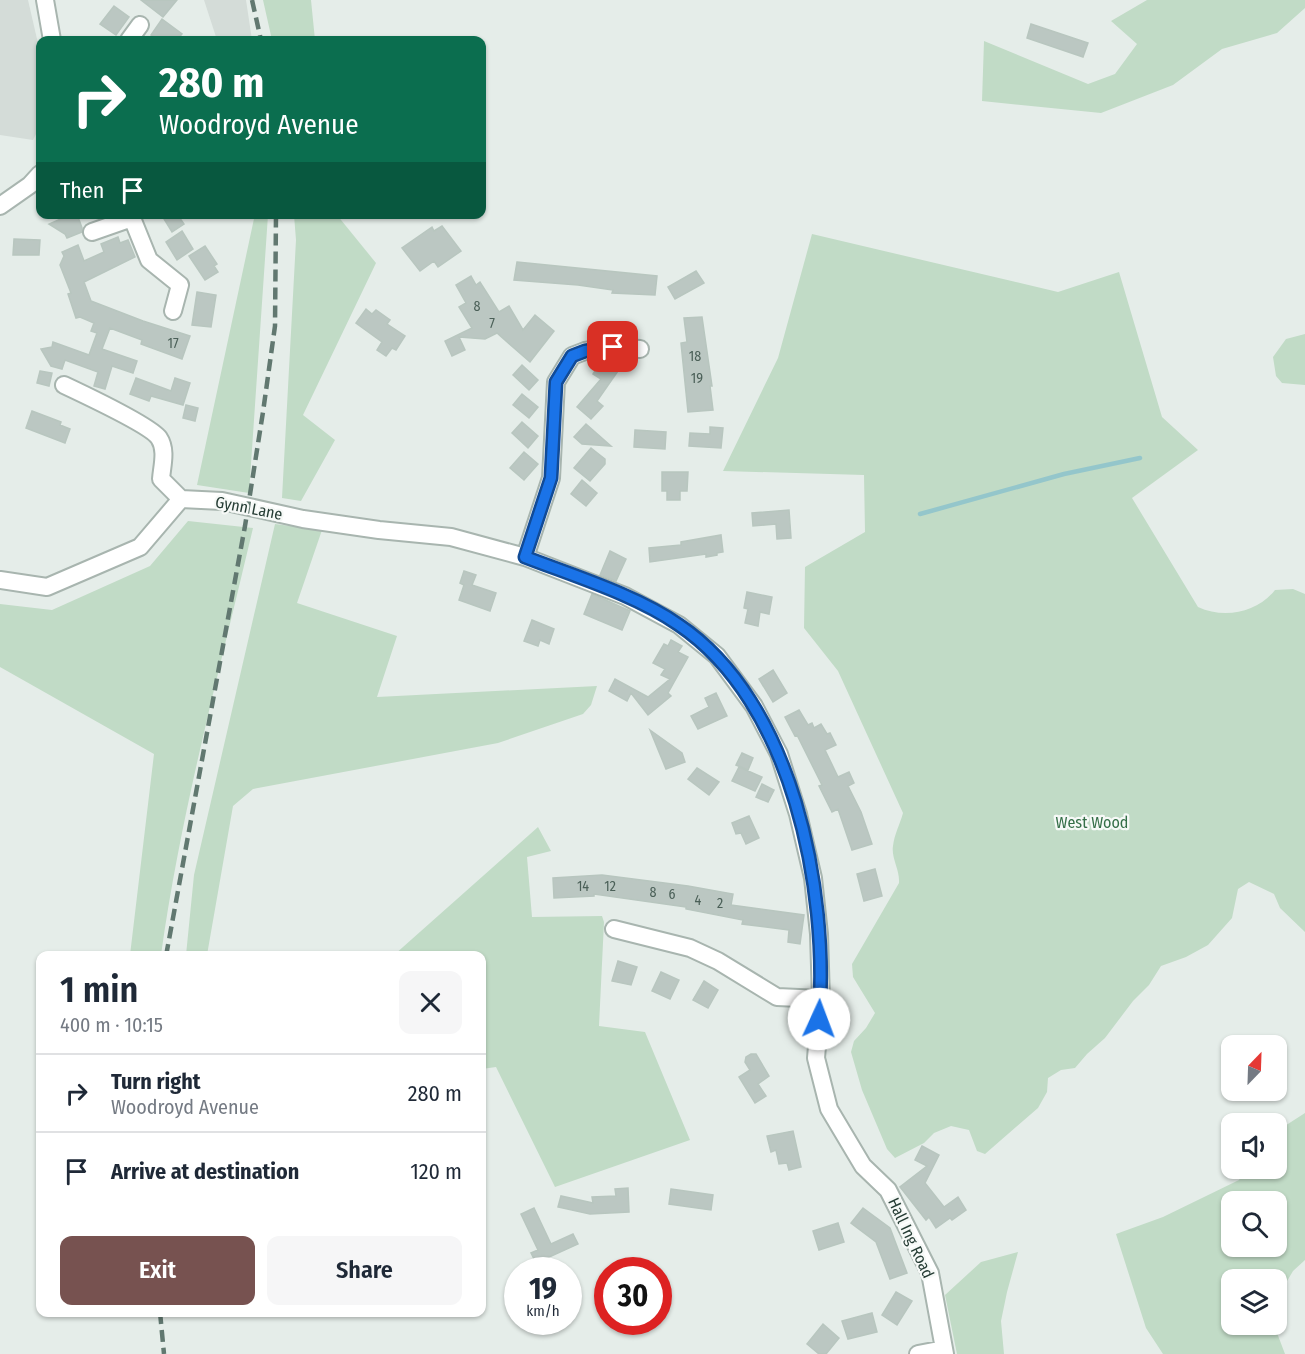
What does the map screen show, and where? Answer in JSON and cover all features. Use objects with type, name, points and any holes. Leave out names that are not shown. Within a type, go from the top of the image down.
[{"type":"street","points":[[45,0],[51,36]]},
{"type":"street","points":[[132,36],[140,25]]},
{"type":"street","points":[[0,206],[36,178]]},
{"type":"street","points":[[92,232],[124,219]]},
{"type":"street","points":[[133,219],[149,260],[180,285],[173,311]]},
{"type":"street","points":[[525,557],[551,478],[556,382],[572,356],[585,351],[613,347],[640,349]]},
{"type":"street","points":[[0,580],[47,587],[140,547],[181,499],[161,479],[164,451],[158,436],[64,385]]},
{"type":"street","name":"Gynn Lane","points":[[181,499],[222,501],[303,519],[451,537],[525,557],[625,596],[679,625],[717,656],[754,706],[779,754],[798,814],[811,867],[819,934],[820,999]]},
{"type":"street","points":[[614,930],[690,948],[718,961],[777,997],[820,999]]},
{"type":"street","name":"Hall Ing Road","points":[[820,999],[816,1058],[829,1109],[863,1166],[888,1190],[930,1273],[944,1352]]},
{"type":"street","points":[[918,1354],[944,1352]]},
{"type":"shaded area","points":[[0,0],[28,0],[36,36],[36,134],[33,140],[0,135]]},
{"type":"shaded area","points":[[204,0],[246,0],[251,36],[216,36]]},
{"type":"green space","points":[[263,0],[311,0],[315,36],[271,36]]},
{"type":"green space","points":[[1147,0],[1305,0],[1305,8],[1277,33],[1222,49],[1173,85],[1101,113],[982,101],[984,41],[1088,84],[1115,74],[1137,44],[1111,21]]},
{"type":"green space","points":[[254,219],[268,219],[249,493],[197,485]]},
{"type":"green space","points":[[294,219],[340,219],[376,263],[303,415],[335,440],[301,501],[282,498],[296,240]]},
{"type":"green space","name":"West Wood","points":[[812,234],[1058,292],[1119,272],[1162,417],[1198,450],[1132,498],[1198,607],[1218,613],[1240,612],[1259,604],[1275,590],[1293,589],[1305,594],[1305,932],[1280,908],[1274,894],[1249,882],[1238,889],[1232,918],[1208,945],[1186,957],[1161,966],[1149,985],[1133,1001],[1105,1038],[1075,1068],[1061,1070],[1048,1078],[1047,1092],[1038,1108],[985,1154],[977,1151],[969,1130],[951,1126],[934,1133],[924,1143],[895,1158],[887,1149],[862,1090],[851,1052],[854,1041],[866,1028],[875,1013],[853,977],[852,964],[899,883],[893,851],[903,813],[838,671],[804,628],[805,567],[865,532],[864,475],[723,471],[778,358]]},
{"type":"green space","points":[[1305,334],[1305,385],[1282,383],[1276,376],[1273,357],[1286,339]]},
{"type":"green space","points":[[188,521],[253,528],[190,794],[162,951],[130,951],[154,754],[0,667],[0,604],[52,610],[150,566]]},
{"type":"green space","points":[[275,524],[322,530],[297,603],[397,636],[377,697],[597,686],[591,705],[583,714],[498,743],[253,789],[233,806],[208,951],[186,951],[194,875]]},
{"type":"green space","points":[[538,827],[551,851],[527,857],[532,917],[602,916],[604,922],[599,1026],[645,1032],[690,1140],[555,1187],[496,1067],[486,1068],[486,951],[398,951]]},
{"type":"green space","points":[[1305,1113],[1305,1260],[1293,1271],[1287,1281],[1287,1269],[1221,1269],[1221,1335],[1278,1335],[1285,1354],[1163,1354],[1146,1328],[1116,1234],[1163,1217],[1239,1180],[1287,1179],[1287,1125]]},
{"type":"green space","points":[[1018,1252],[1001,1321],[1004,1354],[957,1354],[945,1295],[981,1262]]},
{"type":"building","points":[[141,0],[177,0],[163,17]]},
{"type":"building","points":[[114,6],[129,17],[116,35],[100,24]]},
{"type":"building","points":[[162,19],[182,34],[180,36],[151,35]]},
{"type":"building","points":[[1031,24],[1088,43],[1083,57],[1027,38]]},
{"type":"building","points":[[61,219],[79,219],[82,232],[67,238],[65,234],[49,224]]},
{"type":"building","points":[[164,219],[180,219],[184,224],[172,232]]},
{"type":"building","points":[[442,226],[461,251],[438,267],[434,261],[420,271],[402,248],[432,227],[434,231]]},
{"type":"building","points":[[182,231],[193,249],[177,260],[166,242]]},
{"type":"building","points":[[118,237],[120,243],[128,240],[135,257],[84,282],[91,301],[190,336],[182,359],[141,344],[142,340],[110,328],[102,349],[137,361],[133,373],[112,366],[105,389],[94,386],[98,372],[65,360],[62,369],[51,366],[41,349],[52,347],[53,342],[89,355],[97,333],[91,331],[94,323],[80,317],[76,318],[68,294],[71,293],[60,265],[64,256],[62,252],[78,245],[84,261],[104,252],[101,244]]},
{"type":"building","points":[[14,239],[40,240],[39,255],[13,255]]},
{"type":"building","points":[[205,246],[217,264],[214,266],[218,272],[205,280],[189,256]]},
{"type":"building","points":[[517,262],[657,276],[655,295],[612,293],[613,290],[578,285],[514,280]]},
{"type":"building","points":[[696,271],[704,283],[675,299],[668,287]]},
{"type":"building","points":[[471,276],[476,285],[480,282],[499,312],[509,306],[523,330],[535,315],[554,331],[530,362],[497,333],[485,339],[459,337],[465,350],[452,356],[445,341],[472,328],[459,307],[466,303],[456,285]]},
{"type":"building","points":[[197,292],[216,295],[211,327],[192,325]]},
{"type":"building","points":[[366,309],[372,314],[376,310],[390,320],[387,324],[405,336],[396,350],[392,348],[386,356],[377,350],[382,342],[356,323]]},
{"type":"building","points":[[702,317],[712,386],[710,386],[713,410],[688,412],[681,343],[687,342],[684,318]]},
{"type":"building","points":[[602,360],[618,371],[597,401],[603,406],[591,419],[577,407],[601,379],[593,374]]},
{"type":"building","points":[[522,365],[538,380],[529,390],[513,375]]},
{"type":"building","points":[[40,371],[52,373],[49,386],[37,383]]},
{"type":"building","points":[[136,378],[171,391],[175,378],[190,383],[183,405],[151,396],[149,401],[130,394]]},
{"type":"building","points":[[522,394],[538,407],[529,418],[513,405]]},
{"type":"building","points":[[186,405],[198,408],[195,421],[183,418]]},
{"type":"building","points":[[32,411],[61,422],[60,425],[70,429],[65,443],[26,428]]},
{"type":"building","points":[[522,422],[538,436],[528,448],[512,433]]},
{"type":"building","points":[[586,424],[611,446],[582,444],[574,437]]},
{"type":"building","points":[[710,427],[723,428],[721,448],[689,446],[690,433],[710,434]]},
{"type":"building","points":[[635,430],[666,432],[665,449],[634,447]]},
{"type":"building","points":[[591,448],[605,459],[605,464],[590,481],[574,468]]},
{"type":"building","points":[[524,452],[538,464],[524,480],[510,468]]},
{"type":"building","points":[[662,472],[688,472],[687,491],[680,491],[680,500],[667,500],[667,491],[662,491]]},
{"type":"building","points":[[582,480],[597,493],[586,506],[571,494]]},
{"type":"building","points":[[789,510],[791,538],[777,539],[776,524],[753,526],[752,513]]},
{"type":"building","points":[[721,535],[723,552],[717,555],[706,557],[706,554],[650,562],[649,548],[681,545],[681,542]]},
{"type":"building","points":[[610,551],[626,559],[616,581],[600,575]]},
{"type":"building","points":[[464,571],[476,575],[472,585],[496,593],[490,611],[459,600],[464,585],[460,583]]},
{"type":"building","points":[[747,592],[772,597],[769,614],[760,612],[758,626],[745,623],[748,609],[744,608]]},
{"type":"building","points":[[592,594],[630,611],[622,630],[584,614]]},
{"type":"building","points":[[532,620],[554,629],[549,644],[540,640],[538,646],[524,641]]},
{"type":"building","points":[[671,640],[682,646],[678,652],[688,657],[668,693],[671,696],[648,715],[631,693],[627,701],[609,691],[615,679],[648,697],[670,679],[661,675],[665,669],[653,663],[664,644],[668,646]]},
{"type":"building","points":[[773,670],[787,693],[773,702],[759,679]]},
{"type":"building","points":[[716,693],[727,716],[698,729],[691,716],[709,707],[705,698]]},
{"type":"building","points":[[799,710],[808,725],[812,723],[814,728],[821,724],[827,734],[830,733],[836,745],[825,750],[838,777],[849,772],[854,783],[848,786],[861,812],[872,844],[852,850],[838,809],[832,812],[819,786],[822,785],[797,735],[795,736],[785,717]]},
{"type":"building","points":[[650,730],[682,753],[685,762],[666,769]]},
{"type":"building","points":[[742,753],[753,758],[748,770],[736,765]]},
{"type":"building","points":[[739,767],[762,777],[755,791],[732,781]]},
{"type":"building","points":[[697,768],[719,782],[709,795],[688,779]]},
{"type":"building","points":[[762,784],[774,790],[768,802],[756,797]]},
{"type":"building","points":[[749,816],[759,838],[746,844],[741,833],[736,834],[732,823]]},
{"type":"building","points":[[875,869],[882,896],[864,901],[857,874]]},
{"type":"building","points":[[602,875],[733,894],[731,905],[804,915],[800,944],[788,942],[789,930],[742,924],[743,920],[686,909],[686,907],[594,894],[594,896],[554,898],[553,878]]},
{"type":"building","points":[[618,961],[637,967],[631,985],[612,981]]},
{"type":"building","points":[[661,972],[679,980],[670,999],[652,991]]},
{"type":"building","points":[[704,981],[718,990],[708,1008],[693,1000]]},
{"type":"building","points":[[756,1054],[769,1076],[758,1084],[766,1096],[755,1103],[739,1077],[750,1070],[745,1062],[746,1057]]},
{"type":"building","points":[[793,1131],[801,1167],[789,1170],[787,1163],[779,1164],[776,1150],[771,1152],[767,1136]]},
{"type":"building","points":[[922,1146],[939,1155],[925,1183],[944,1207],[958,1197],[966,1210],[936,1228],[929,1217],[926,1220],[900,1187],[927,1166],[915,1160]]},
{"type":"building","points":[[628,1188],[629,1212],[590,1214],[558,1207],[561,1196],[593,1203],[592,1197],[616,1196],[615,1189]]},
{"type":"building","points":[[671,1189],[713,1195],[711,1210],[669,1204]]},
{"type":"building","points":[[534,1208],[551,1244],[573,1234],[578,1244],[549,1257],[533,1257],[531,1253],[538,1250],[521,1214]]},
{"type":"building","points":[[863,1208],[890,1228],[907,1273],[890,1279],[876,1242],[851,1223]]},
{"type":"building","points":[[838,1223],[844,1242],[819,1250],[813,1231]]},
{"type":"building","points":[[896,1292],[912,1301],[897,1325],[882,1315]]},
{"type":"building","points":[[872,1313],[877,1332],[848,1339],[842,1321]]},
{"type":"building","points":[[823,1324],[839,1338],[826,1354],[819,1354],[807,1344]]},
{"type":"waterway","points":[[920,514],[1064,474],[1140,458]]},
{"type":"railway","points":[[252,0],[260,36]]},
{"type":"railway","points":[[167,951],[245,526],[263,412],[275,326],[276,219]]},
{"type":"railway","points":[[160,1317],[164,1354]]},
{"type":"route","points":[[613,347],[585,351],[572,356],[556,382],[551,478],[525,557],[625,596],[679,625],[717,656],[754,706],[779,754],[798,814],[813,878],[819,934],[819,1019]]}]
